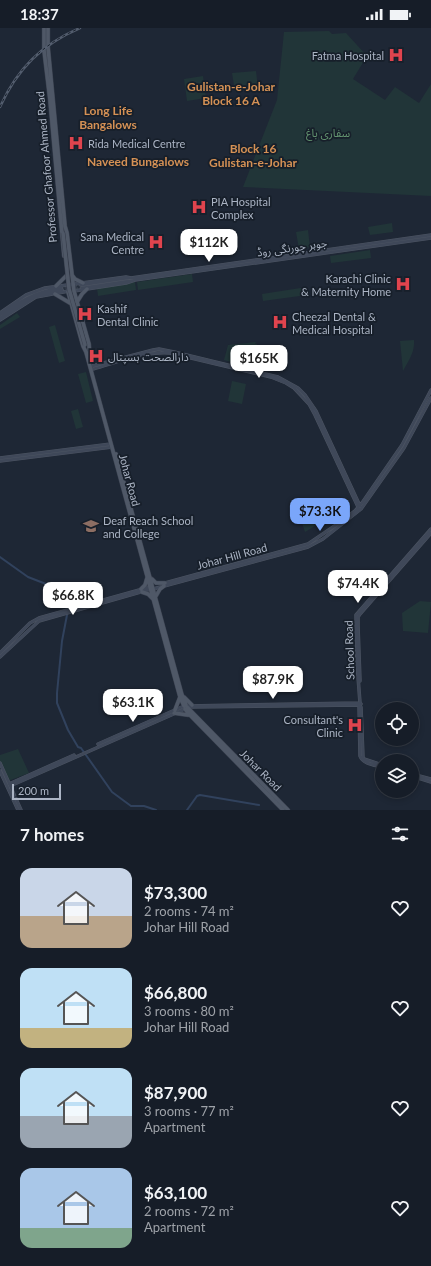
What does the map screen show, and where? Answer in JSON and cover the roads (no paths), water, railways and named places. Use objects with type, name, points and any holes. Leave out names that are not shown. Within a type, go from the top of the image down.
[{"type":"main road","name":"Professor Ghafoor Ahmed Road","points":[[44,28],[44,50],[56,147]]},
{"type":"main road","points":[[48,28],[48,47],[63,226],[71,289],[87,351]]},
{"type":"main road","name":"Professor Ghafoor Ahmed Road","points":[[63,226],[66,276],[64,289],[71,304]]},
{"type":"main road","name":"Johar Road","points":[[63,226],[67,233],[74,291],[89,344],[87,351],[111,445],[136,531]]},
{"type":"main road","points":[[71,272],[81,286]]},
{"type":"main road","points":[[56,286],[66,276]]},
{"type":"main road","points":[[77,303],[80,296],[87,289]]},
{"type":"main road","points":[[55,294],[71,304]]},
{"type":"main road","name":"Johar Road","points":[[71,304],[83,346],[87,351],[92,367],[181,696],[191,716],[283,810]]},
{"type":"main road","points":[[148,576],[156,583],[167,584],[158,592],[155,599],[142,590],[146,584],[148,576]]},
{"type":"main road","points":[[191,716],[174,712],[181,696],[192,705]]},
{"type":"main road","name":"Johar Road","points":[[186,707],[288,810]]},
{"type":"street","name":"جوہر چورنگی روڈ","points":[[81,286],[87,289],[126,283],[132,279],[431,236]]},
{"type":"street","name":"جوہر چورنگی روڈ","points":[[0,317],[36,297],[55,294],[73,285],[81,286],[126,277],[132,279]]},
{"type":"street","name":"جوہر چورنگی روڈ","points":[[0,317],[26,295],[45,288],[56,286],[74,291],[81,286]]},
{"type":"street","name":"جوہر چورنگی روڈ","points":[[0,317],[29,299],[44,293],[64,289]]},
{"type":"street","points":[[92,367],[159,349],[243,369],[279,380],[294,388],[304,397],[315,415],[360,508]]},
{"type":"street","name":"Johar Hill Road","points":[[398,454],[431,390]]},
{"type":"street","name":"Johar Hill Road","points":[[142,590],[308,548],[323,539],[333,529],[360,508],[371,494],[398,454],[431,398]]},
{"type":"street","points":[[0,460],[111,445]]},
{"type":"street","name":"School Road","points":[[375,764],[364,759],[363,757],[355,618],[431,529]]},
{"type":"street","name":"School Road","points":[[361,610],[431,533]]},
{"type":"street","points":[[0,653],[30,623],[39,618],[142,590]]},
{"type":"street","points":[[0,657],[39,621],[142,590]]},
{"type":"street","points":[[9,785],[192,705],[360,704]]},
{"type":"street","points":[[186,707],[360,704]]},
{"type":"street","points":[[352,705],[357,708],[360,715]]},
{"type":"street","points":[[0,763],[1,769],[20,810]]},
{"type":"street","points":[[1,769],[20,810]]},
{"type":"street","points":[[419,777],[431,781]]},
{"type":"waterway","points":[[0,557],[28,577],[59,589],[67,597],[68,608]]},
{"type":"waterway","points":[[67,615],[62,641],[57,703],[68,730],[78,747],[81,748],[112,792],[131,806],[144,806],[156,810]]},
{"type":"waterway","points":[[187,810],[197,796],[200,795],[259,805]]},
{"type":"tunnel","points":[[61,288],[81,285]]},
{"type":"tunnel","points":[[62,290],[82,288]]},
{"type":"railway","points":[[0,107],[14,81],[32,59],[42,50],[66,34],[80,28]]},
{"type":"place","name":"Fatma Hospital","points":[[396,55]]},
{"type":"place","name":"Rida Medical Centre","points":[[76,143]]},
{"type":"place","name":"PIA Hospital Complex","points":[[199,207]]},
{"type":"place","name":"Sana Medical Centre","points":[[156,242]]},
{"type":"place","name":"Karachi Clinic & Maternity Home","points":[[403,284]]},
{"type":"place","name":"Kashif Dental Clinic","points":[[85,314]]},
{"type":"place","name":"Cheezal Dental & Medical Hospital","points":[[280,322]]},
{"type":"place","name":"دارالصحت ہسپتال","points":[[96,356]]},
{"type":"place","name":"Deaf Reach School and College","points":[[91,526]]},
{"type":"place","name":"Consultant's Clinic","points":[[355,725]]},
{"type":"district","name":"Gulistan-e-Johar Block 16 A","points":[[231,93]]},
{"type":"district","name":"Long Life Bangalows","points":[[108,117]]},
{"type":"district","name":"Block 16 Gulistan-e-Johar","points":[[253,155]]},
{"type":"district","name":"Naveed Bungalows","points":[[138,161]]},
{"type":"park label","name":"سفاری باغ","points":[[328,132]]}]
